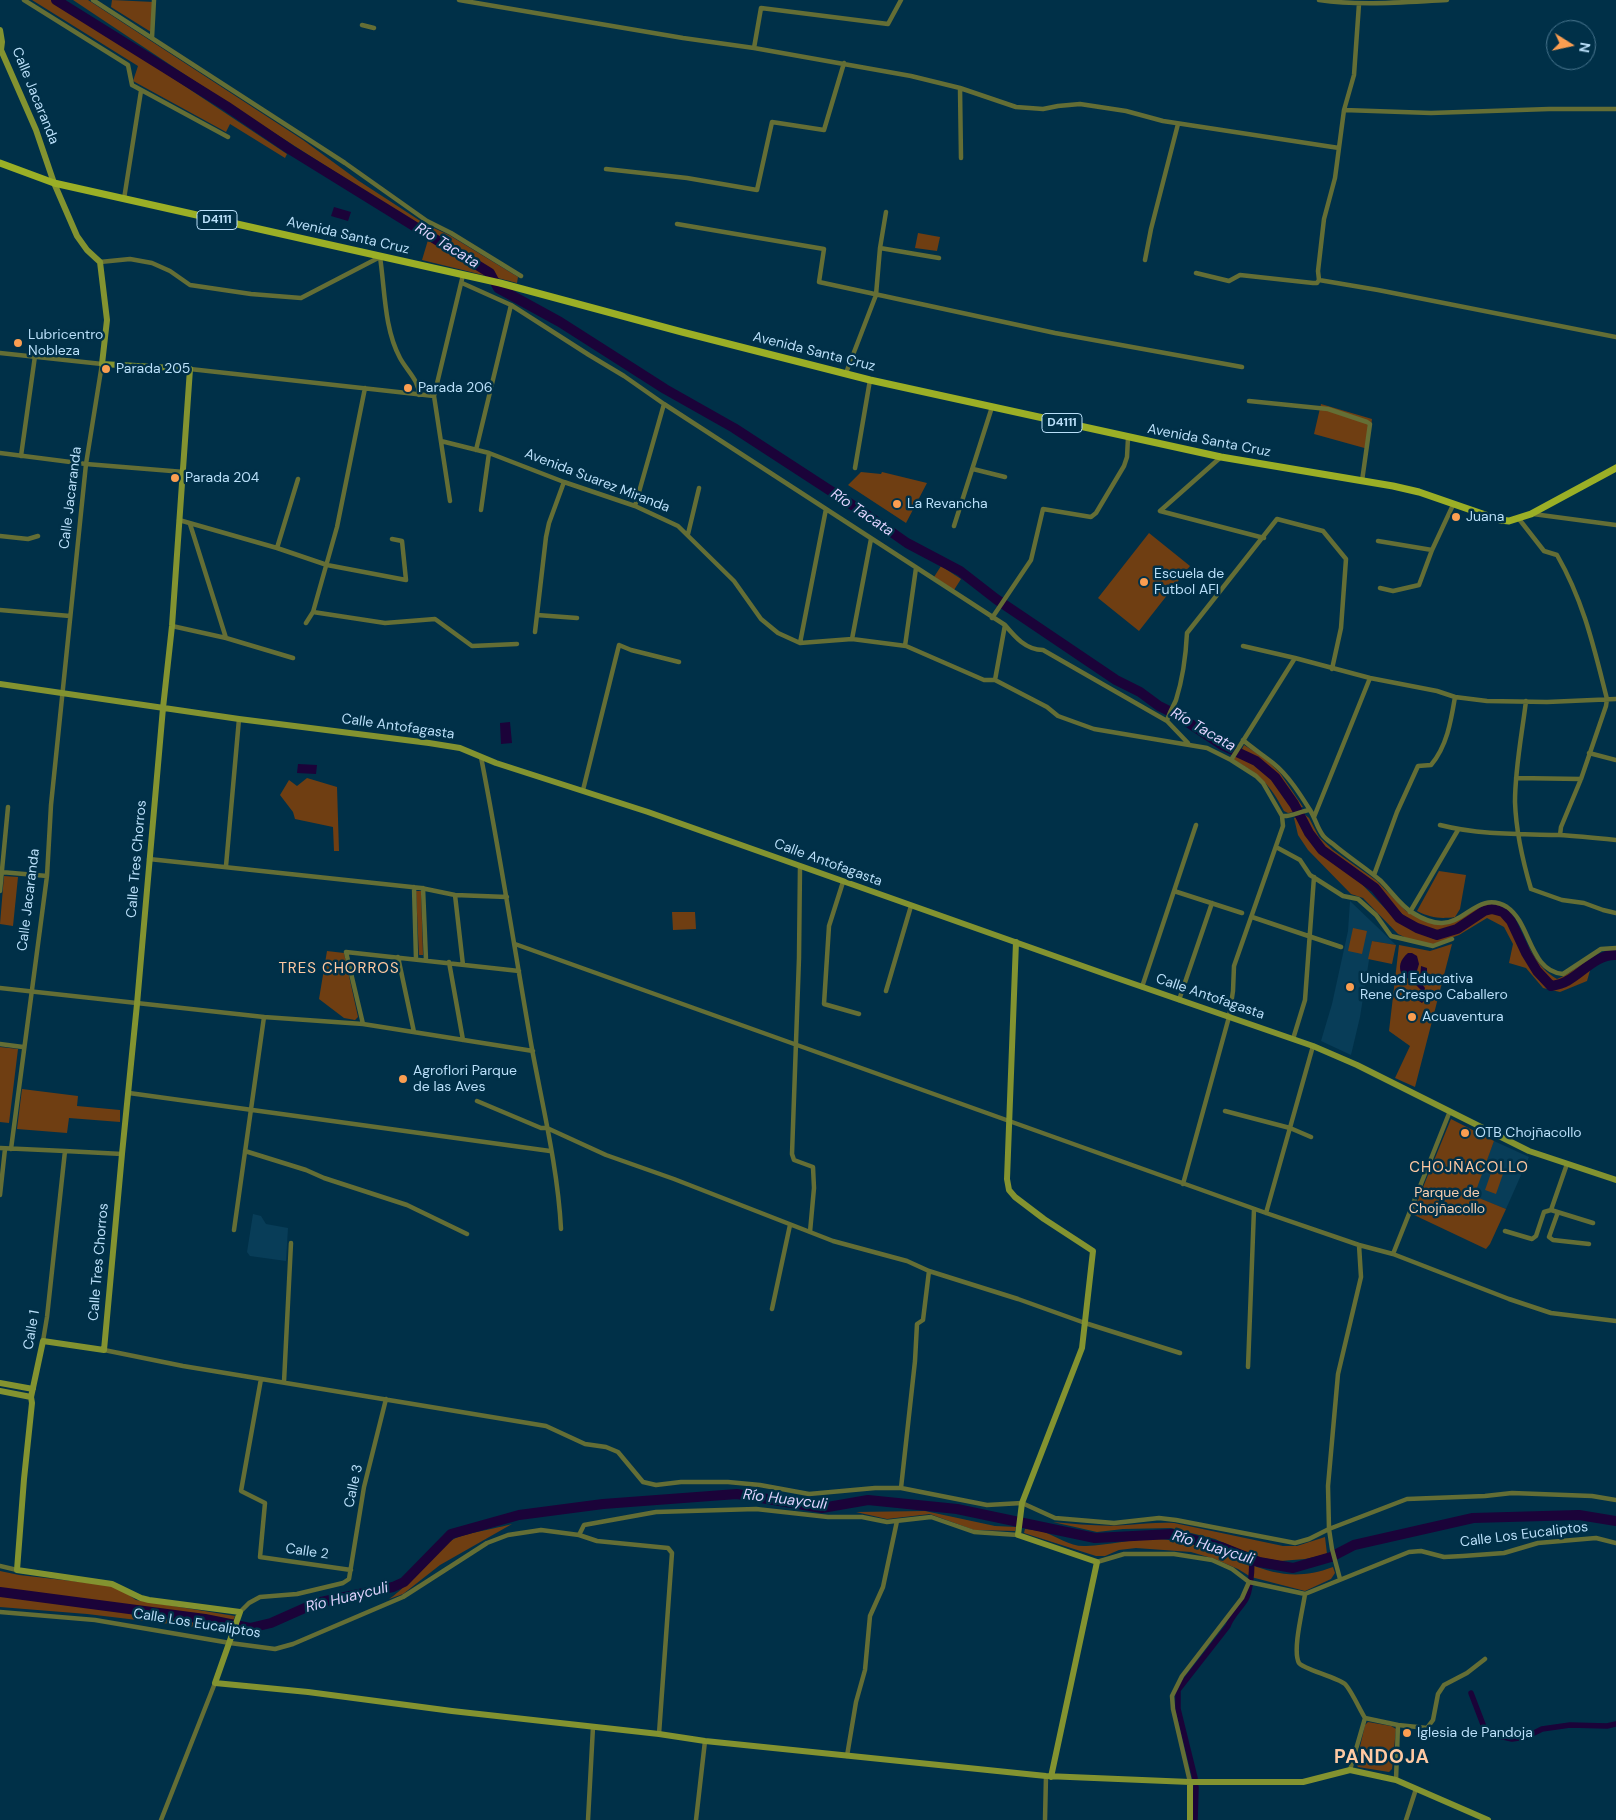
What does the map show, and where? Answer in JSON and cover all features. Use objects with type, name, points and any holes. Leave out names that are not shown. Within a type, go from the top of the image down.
[{"type":"main road","name":"Calle Jacaranda","points":[[0,30],[1,51],[36,130],[54,183],[77,236],[87,250],[100,262],[107,320],[102,364]]},
{"type":"main road","name":"Avenida Santa Cruz","points":[[0,163],[54,183],[486,280],[870,380],[1220,457],[1419,492],[1500,520],[1519,519],[1531,514],[1616,468]]},
{"type":"main road","points":[[102,364],[190,369]]},
{"type":"main road","name":"Calle Tres Chorros","points":[[104,1350],[172,626],[190,369]]},
{"type":"main road","name":"Calle Antofagasta","points":[[0,684],[240,719],[460,748],[481,757],[583,790],[1313,1046],[1357,1065],[1529,1151],[1616,1180]]},
{"type":"main road","points":[[1016,942],[1007,1179],[1009,1190],[1014,1197],[1044,1219],[1094,1251],[1082,1348],[1022,1506],[1018,1532],[1097,1562],[1048,1776]]},
{"type":"main road","points":[[43,1341],[104,1350]]},
{"type":"main road","name":"Calle 1","points":[[17,1570],[32,1403],[31,1396],[43,1341]]},
{"type":"main road","points":[[0,1383],[33,1388]]},
{"type":"main road","points":[[0,1391],[31,1396]]},
{"type":"main road","points":[[17,1570],[112,1584],[141,1598],[239,1616],[215,1683],[308,1692],[705,1741],[1048,1776],[1190,1782],[1303,1782],[1350,1770],[1396,1780],[1488,1820]]},
{"type":"main road","points":[[1190,1782],[1190,1820]]},
{"type":"street","points":[[24,0],[128,65],[132,85],[228,136]]},
{"type":"street","points":[[93,0],[345,163],[428,222],[451,233],[521,276]]},
{"type":"street","points":[[105,0],[105,7]]},
{"type":"street","points":[[152,38],[154,0]]},
{"type":"street","points":[[459,0],[844,63],[912,76],[960,88],[1016,107],[1042,109],[1080,104],[1126,111],[1178,124],[1339,148]]},
{"type":"street","points":[[754,48],[762,8],[888,24],[901,0]]},
{"type":"street","points":[[1319,0],[1359,4],[1447,0]]},
{"type":"street","points":[[1319,280],[1320,239],[1335,178],[1344,110],[1354,75],[1359,4]]},
{"type":"street","points":[[362,25],[374,28]]},
{"type":"street","points":[[606,169],[687,178],[757,190],[772,122],[824,130],[844,63]]},
{"type":"street","points":[[960,88],[961,158]]},
{"type":"street","points":[[124,199],[141,91]]},
{"type":"street","points":[[1344,110],[1431,113],[1616,110]]},
{"type":"street","points":[[1144,260],[1150,229],[1178,124]]},
{"type":"street","points":[[846,373],[876,295],[880,248],[886,212]]},
{"type":"street","points":[[677,224],[824,249],[818,282],[1055,332],[1242,367]]},
{"type":"street","points":[[880,248],[939,258]]},
{"type":"street","points":[[100,262],[130,259],[152,263],[170,271],[190,285],[251,294],[301,298],[380,257],[391,338],[401,360],[419,386],[418,395]]},
{"type":"street","points":[[1196,273],[1229,281],[1240,275],[1313,283],[1317,283],[1319,280],[1616,337]]},
{"type":"street","points":[[450,501],[434,396],[463,275]]},
{"type":"street","points":[[462,283],[511,305],[624,376],[870,539],[1004,625],[1017,640],[1034,650],[1043,650],[1167,722],[1188,744]]},
{"type":"street","points":[[476,450],[511,305]]},
{"type":"street","points":[[0,353],[102,364]]},
{"type":"street","points":[[21,456],[35,356]]},
{"type":"street","name":"Calle Jacaranda","points":[[0,1195],[5,1149],[23,1047],[47,876],[51,804],[86,464],[102,364]]},
{"type":"street","points":[[190,369],[434,396]]},
{"type":"street","points":[[855,468],[870,380]]},
{"type":"street","points":[[306,623],[313,612],[327,564],[365,388]]},
{"type":"street","points":[[1249,401],[1328,409],[1370,424],[1362,481]]},
{"type":"street","points":[[635,506],[664,404]]},
{"type":"street","points":[[954,526],[992,407]]},
{"type":"street","points":[[992,618],[1002,600],[1031,560],[1043,509],[1091,517],[1096,513],[1124,466],[1127,457],[1128,438]]},
{"type":"street","name":"Avenida Suarez Miranda","points":[[441,441],[489,453],[564,482],[635,506],[678,526],[734,581],[761,619],[778,633],[800,643],[852,640],[905,646],[984,680],[995,680],[1047,707],[1058,716],[1094,729],[1207,748],[1233,758],[1248,769],[1263,783],[1282,816]]},
{"type":"street","points":[[0,453],[86,464],[184,472]]},
{"type":"street","points":[[481,510],[489,453]]},
{"type":"street","points":[[1220,457],[1160,511],[1264,538]]},
{"type":"street","points":[[972,469],[1005,477]]},
{"type":"street","points":[[277,548],[298,479]]},
{"type":"street","points":[[535,632],[549,523],[564,482]]},
{"type":"street","points":[[688,534],[699,488]]},
{"type":"street","points":[[1380,588],[1393,592],[1419,585],[1432,550],[1453,505]]},
{"type":"street","points":[[800,643],[826,509]]},
{"type":"street","points":[[1531,514],[1616,525]]},
{"type":"street","points":[[1519,519],[1544,551],[1558,555],[1568,574],[1586,618],[1607,699],[1581,779],[1561,827],[1560,835]]},
{"type":"street","points":[[178,520],[327,564],[406,580],[402,541],[392,539]]},
{"type":"street","points":[[1167,722],[1168,714],[1176,699],[1187,646],[1187,634],[1277,520],[1323,531],[1346,559],[1341,628],[1332,669]]},
{"type":"street","points":[[190,524],[226,638]]},
{"type":"street","points":[[0,536],[28,539],[38,536]]},
{"type":"street","points":[[852,640],[870,539]]},
{"type":"street","points":[[1378,541],[1432,550]]},
{"type":"street","points":[[905,646],[916,568]]},
{"type":"street","points":[[0,610],[70,616]]},
{"type":"street","points":[[313,612],[385,624],[435,619],[472,646],[517,644]]},
{"type":"street","points":[[537,615],[577,618]]},
{"type":"street","points":[[995,680],[1004,625]]},
{"type":"street","points":[[172,626],[226,638],[293,658]]},
{"type":"street","points":[[583,790],[619,644],[631,650],[679,662]]},
{"type":"street","points":[[1244,646],[1332,669],[1437,691],[1455,697],[1487,701],[1547,702],[1616,699]]},
{"type":"street","points":[[1233,758],[1295,658]]},
{"type":"street","points":[[1314,817],[1370,678]]},
{"type":"street","points":[[1374,875],[1397,812],[1418,766],[1431,765],[1439,755],[1451,724],[1455,697]]},
{"type":"street","points":[[1526,701],[1516,778],[1515,803],[1522,858],[1531,890],[1562,900],[1584,903],[1616,913]]},
{"type":"street","points":[[226,866],[240,719]]},
{"type":"street","points":[[1243,740],[1273,763],[1288,779],[1310,810],[1322,835],[1374,875],[1410,912],[1426,920],[1441,923],[1455,921],[1480,904],[1494,903],[1506,907],[1517,916],[1528,941],[1544,966],[1556,973],[1563,974],[1600,948],[1616,948]]},
{"type":"street","points":[[1589,752],[1616,760]]},
{"type":"street","points":[[481,757],[547,1128],[560,1205],[561,1229]]},
{"type":"street","points":[[1516,778],[1581,779]]},
{"type":"street","points":[[0,891],[8,807]]},
{"type":"street","points":[[1184,1184],[1229,1018],[1234,966],[1283,826],[1282,816],[1290,816],[1310,810]]},
{"type":"street","points":[[1142,987],[1196,825]]},
{"type":"street","points":[[1440,825],[1458,830],[1616,840]]},
{"type":"street","points":[[1410,912],[1458,830]]},
{"type":"street","points":[[1276,847],[1300,860],[1310,875],[1343,896],[1358,899],[1376,915],[1391,936],[1433,946],[1452,939]]},
{"type":"street","points":[[149,859],[414,887],[455,895],[507,897]]},
{"type":"street","points":[[800,866],[797,1046],[792,1154],[794,1160],[813,1168],[814,1188],[810,1232]]},
{"type":"street","points":[[1,872],[47,876]]},
{"type":"street","points":[[1293,1039],[1305,1000],[1314,877]]},
{"type":"street","points":[[843,882],[829,926],[824,1004],[859,1014]]},
{"type":"street","points":[[414,887],[416,959]]},
{"type":"street","points":[[422,888],[426,960]]},
{"type":"street","points":[[1174,891],[1242,913]]},
{"type":"street","points":[[455,895],[463,965]]},
{"type":"street","points":[[1179,1000],[1212,903]]},
{"type":"street","points":[[886,991],[911,906]]},
{"type":"street","points":[[1252,917],[1341,947]]},
{"type":"street","points":[[515,944],[1254,1209],[1359,1245],[1393,1254],[1510,1300],[1551,1314],[1616,1321]]},
{"type":"street","points":[[363,1024],[346,952],[519,971]]},
{"type":"street","points":[[398,957],[414,1032]]},
{"type":"street","points":[[449,962],[463,1040]]},
{"type":"street","points":[[0,988],[264,1017],[363,1024],[532,1051]]},
{"type":"street","points":[[234,1230],[264,1017]]},
{"type":"street","points":[[0,1044],[23,1047]]},
{"type":"street","points":[[1266,1213],[1313,1046]]},
{"type":"street","points":[[128,1093],[550,1151]]},
{"type":"street","points":[[477,1101],[541,1128],[547,1128],[606,1155],[674,1179],[850,1247],[906,1261],[1180,1353]]},
{"type":"street","points":[[1225,1111],[1290,1128],[1311,1137]]},
{"type":"street","points":[[1393,1254],[1450,1111]]},
{"type":"street","points":[[5,1149],[122,1154]]},
{"type":"street","name":"Calle 1","points":[[43,1341],[65,1151]]},
{"type":"street","points":[[245,1152],[306,1170],[324,1178],[407,1205],[467,1234]]},
{"type":"street","points":[[1551,1210],[1567,1164]]},
{"type":"street","points":[[1248,1367],[1254,1209]]},
{"type":"street","points":[[1505,1231],[1532,1239],[1536,1236],[1544,1212],[1551,1210],[1593,1223]]},
{"type":"street","points":[[1558,1212],[1549,1237],[1553,1240],[1589,1244]]},
{"type":"street","points":[[772,1309],[790,1225]]},
{"type":"street","points":[[284,1382],[292,1243]]},
{"type":"street","points":[[1340,1579],[1328,1529],[1328,1486],[1337,1380],[1360,1286],[1359,1245]]},
{"type":"street","points":[[901,1488],[915,1361],[917,1324],[923,1320],[930,1270]]},
{"type":"street","points":[[104,1350],[261,1379],[546,1426],[585,1444],[618,1452],[643,1482],[649,1485],[681,1482],[728,1482],[809,1494],[875,1488],[901,1488],[987,1505],[1022,1506],[1055,1518],[1114,1523],[1158,1518],[1295,1543],[1408,1499],[1512,1493],[1592,1496],[1616,1500]]},
{"type":"street","name":"Calle 2","points":[[261,1379],[241,1491],[265,1503],[260,1556],[350,1570]]},
{"type":"street","name":"Calle 3","points":[[239,1616],[249,1602],[260,1597],[297,1594],[343,1583],[349,1579],[364,1487],[386,1399]]},
{"type":"street","points":[[579,1535],[584,1525],[656,1512],[756,1509],[828,1517],[862,1517],[887,1522],[931,1517],[974,1532],[1018,1532]]},
{"type":"street","points":[[847,1756],[856,1702],[865,1670],[870,1616],[883,1587],[897,1521]]},
{"type":"street","name":"Calle Los Eucaliptos","points":[[0,1612],[95,1620],[275,1649],[293,1644],[403,1597],[487,1543],[508,1535],[541,1530],[579,1535],[597,1541],[668,1548],[672,1553],[658,1734]]},
{"type":"street","name":"Calle Los Eucaliptos","points":[[1305,1594],[1410,1552],[1421,1551],[1444,1557],[1504,1553],[1538,1543],[1596,1538],[1616,1543]]},
{"type":"street","points":[[1097,1562],[1124,1554],[1174,1554],[1212,1560],[1232,1569],[1249,1582],[1305,1594],[1296,1652],[1298,1662],[1302,1667],[1321,1672],[1344,1684],[1365,1718],[1398,1725],[1427,1728],[1433,1720],[1438,1694],[1444,1685],[1467,1673],[1486,1659]]},
{"type":"street","points":[[0,1566],[17,1570]]},
{"type":"street","points":[[1190,1782],[1173,1709],[1172,1696],[1182,1676],[1242,1598],[1249,1582]]},
{"type":"street","points":[[161,1820],[215,1683]]},
{"type":"street","points":[[1350,1770],[1365,1718]]},
{"type":"street","points":[[1396,1780],[1398,1725]]},
{"type":"street","points":[[588,1820],[593,1727]]},
{"type":"street","points":[[696,1820],[705,1741]]},
{"type":"street","points":[[1045,1820],[1048,1776]]},
{"type":"street","points":[[1406,1820],[1416,1789]]},
{"type":"shaded area","points":[[334,207],[351,212],[348,221],[331,216]]},
{"type":"shaded area","points":[[510,722],[512,743],[501,744],[500,723]]},
{"type":"shaded area","points":[[298,764],[317,765],[316,774],[297,773]]},
{"type":"shaded area","name":"Unidad Educativa Rene Crespo Caballero","points":[[1350,901],[1396,945],[1372,941],[1360,1017],[1351,1055],[1321,1041],[1332,1004],[1348,931]]},
{"type":"shaded area","points":[[1408,953],[1417,956],[1419,964],[1416,974],[1406,979],[1402,976],[1400,966],[1403,958]]},
{"type":"shaded area","points":[[1421,966],[1427,968],[1427,971],[1422,974],[1424,979],[1421,983],[1425,988],[1424,992],[1420,994],[1424,1001],[1422,1003],[1413,997],[1414,994],[1421,990],[1415,983],[1420,978]]},
{"type":"shaded area","points":[[1494,1141],[1529,1157],[1506,1209],[1473,1196]]},
{"type":"shaded area","points":[[253,1214],[261,1216],[266,1224],[288,1228],[286,1261],[250,1256],[247,1252]]},
{"type":"green space","points":[[32,0],[51,0],[287,154],[285,158],[230,124],[226,132],[133,81],[138,66]]},
{"type":"green space","points":[[73,0],[88,0],[303,140],[359,181],[425,224],[449,235],[518,277],[517,283],[494,277],[493,273],[229,104]]},
{"type":"green space","points":[[112,0],[154,2],[151,32],[111,7]]},
{"type":"green space","points":[[918,233],[940,237],[937,251],[915,248]]},
{"type":"green space","points":[[428,240],[487,276],[422,260]]},
{"type":"green space","points":[[1321,404],[1372,419],[1368,449],[1314,434]]},
{"type":"green space","name":"La Revancha","points":[[861,472],[881,474],[882,472],[927,483],[906,523],[848,485]]},
{"type":"green space","name":"Escuela de Futbol AFI","points":[[1149,533],[1190,566],[1139,631],[1098,598]]},
{"type":"green space","points":[[941,566],[961,579],[954,590],[934,577]]},
{"type":"green space","points":[[1244,745],[1266,759],[1280,773],[1303,807],[1299,808],[1281,782],[1268,768],[1241,751]]},
{"type":"green space","points":[[1238,755],[1256,766],[1271,779],[1294,812],[1288,813],[1284,811],[1269,787],[1250,770],[1233,759]]},
{"type":"green space","points":[[307,778],[337,787],[339,851],[334,851],[333,827],[295,819],[293,812],[280,795],[289,780],[297,786]]},
{"type":"green space","points":[[1301,814],[1309,818],[1319,837],[1333,850],[1377,881],[1406,911],[1423,920],[1439,924],[1485,905],[1495,904],[1501,906],[1511,913],[1538,962],[1557,979],[1595,956],[1610,953],[1592,961],[1567,979],[1557,982],[1549,980],[1541,973],[1514,923],[1506,913],[1498,908],[1489,907],[1482,909],[1445,930],[1436,931],[1416,923],[1402,913],[1373,884],[1324,849],[1314,837]]},
{"type":"green space","points":[[1298,817],[1306,833],[1320,851],[1356,878],[1398,922],[1434,939],[1458,931],[1484,913],[1498,913],[1506,919],[1535,971],[1552,988],[1567,984],[1591,967],[1587,981],[1560,992],[1543,988],[1526,968],[1509,963],[1513,944],[1504,927],[1487,918],[1459,935],[1432,945],[1413,941],[1398,934],[1363,898],[1351,894],[1308,850],[1298,835],[1294,818]]},
{"type":"green space","points":[[1439,871],[1466,875],[1460,909],[1455,917],[1436,917],[1417,911]]},
{"type":"green space","points":[[4,876],[18,877],[13,926],[0,924]]},
{"type":"green space","points":[[416,891],[421,891],[423,955],[419,955]]},
{"type":"green space","points":[[672,912],[695,912],[696,929],[673,930]]},
{"type":"green space","points":[[1353,928],[1367,931],[1362,954],[1348,951]]},
{"type":"green space","points":[[1372,941],[1396,945],[1392,964],[1368,959]]},
{"type":"green space","name":"Acuaventura","points":[[1452,944],[1415,1087],[1395,1078],[1410,1046],[1389,1031],[1399,945],[1430,951]]},
{"type":"green space","points":[[327,951],[344,953],[358,1017],[355,1020],[344,1018],[319,999]]},
{"type":"green space","points":[[0,1047],[18,1049],[9,1123],[0,1122]]},
{"type":"green space","points":[[22,1089],[78,1096],[77,1106],[120,1110],[120,1122],[69,1118],[67,1133],[17,1129]]},
{"type":"green space","name":"Parque de Chojñacollo","points":[[1451,1119],[1494,1141],[1474,1196],[1506,1209],[1486,1249],[1412,1214]]},
{"type":"green space","points":[[1492,1170],[1503,1174],[1496,1194],[1485,1190]]},
{"type":"green space","points":[[925,1511],[995,1526],[1016,1527],[1015,1531],[974,1530],[930,1514],[887,1519],[856,1512]]},
{"type":"green space","points":[[1053,1522],[1108,1526],[1174,1523],[1283,1546],[1297,1546],[1325,1537],[1327,1554],[1305,1559],[1280,1561],[1257,1557],[1215,1539],[1171,1528],[1123,1529],[1097,1532]]},
{"type":"green space","points":[[512,1524],[440,1565],[403,1594],[389,1599],[398,1593],[443,1546],[452,1540]]},
{"type":"green space","points":[[1025,1529],[1044,1532],[1080,1546],[1148,1539],[1177,1541],[1203,1546],[1266,1570],[1297,1574],[1333,1567],[1335,1573],[1331,1579],[1305,1591],[1251,1577],[1215,1559],[1191,1552],[1136,1548],[1119,1550],[1105,1556],[1096,1556],[1024,1533]]},
{"type":"green space","points":[[0,1571],[19,1575],[116,1586],[136,1600],[235,1616],[229,1631],[87,1614],[0,1607]]},
{"type":"green space","points":[[1368,1722],[1391,1726],[1396,1729],[1392,1769],[1389,1772],[1358,1767],[1356,1764],[1365,1725]]},
{"type":"waterway","name":"Río Tacata","points":[[56,0],[226,106],[291,150],[490,273],[498,288],[560,322],[665,389],[734,428],[907,543],[960,571],[996,599],[1116,680],[1140,692],[1222,745],[1256,761],[1275,777],[1294,804],[1309,833],[1322,850],[1375,888],[1399,918],[1417,928],[1437,935],[1457,929],[1484,911],[1492,909],[1503,912],[1511,921],[1537,971],[1551,986],[1573,978],[1602,958],[1616,955]]},
{"type":"waterway","name":"Río Huayculi","points":[[0,1592],[205,1619],[250,1628],[271,1623],[316,1603],[393,1587],[404,1582],[451,1534],[519,1515],[603,1504],[737,1494],[822,1508],[868,1500],[957,1509],[1095,1538],[1172,1534],[1221,1547],[1259,1562],[1293,1568],[1331,1557],[1354,1545],[1473,1518],[1579,1515],[1616,1521]]},
{"type":"waterway","points":[[1195,1778],[1178,1709],[1178,1690],[1228,1626],[1246,1599],[1251,1580],[1251,1559]]},
{"type":"waterway","points":[[1471,1693],[1484,1727],[1495,1735],[1512,1739],[1526,1737],[1542,1729],[1570,1725],[1607,1726],[1616,1724]]},
{"type":"waterway","points":[[1195,1820],[1196,1787]]},
{"type":"place","name":"Lubricentro Nobleza","points":[[18,343]]},
{"type":"place","name":"Parada 205","points":[[106,369]]},
{"type":"place","name":"Parada 206","points":[[408,388]]},
{"type":"place","name":"Parada 204","points":[[175,478]]},
{"type":"place","name":"La Revancha","points":[[897,504]]},
{"type":"place","name":"Juana","points":[[1456,517]]},
{"type":"place","name":"Escuela de Futbol AFI","points":[[1144,582]]},
{"type":"place","name":"Unidad Educativa Rene Crespo Caballero","points":[[1350,987]]},
{"type":"place","name":"Acuaventura","points":[[1412,1017]]},
{"type":"place","name":"Agroflori Parque de las Aves","points":[[403,1079]]},
{"type":"place","name":"OTB Chojñacollo","points":[[1465,1133]]},
{"type":"place","name":"Iglesia de Pandoja","points":[[1407,1733]]},
{"type":"district","name":"TRES CHORROS","points":[[339,969]]},
{"type":"district","name":"CHOJÑACOLLO","points":[[1469,1168]]},
{"type":"district","name":"PANDOJA","points":[[1382,1758]]}]
